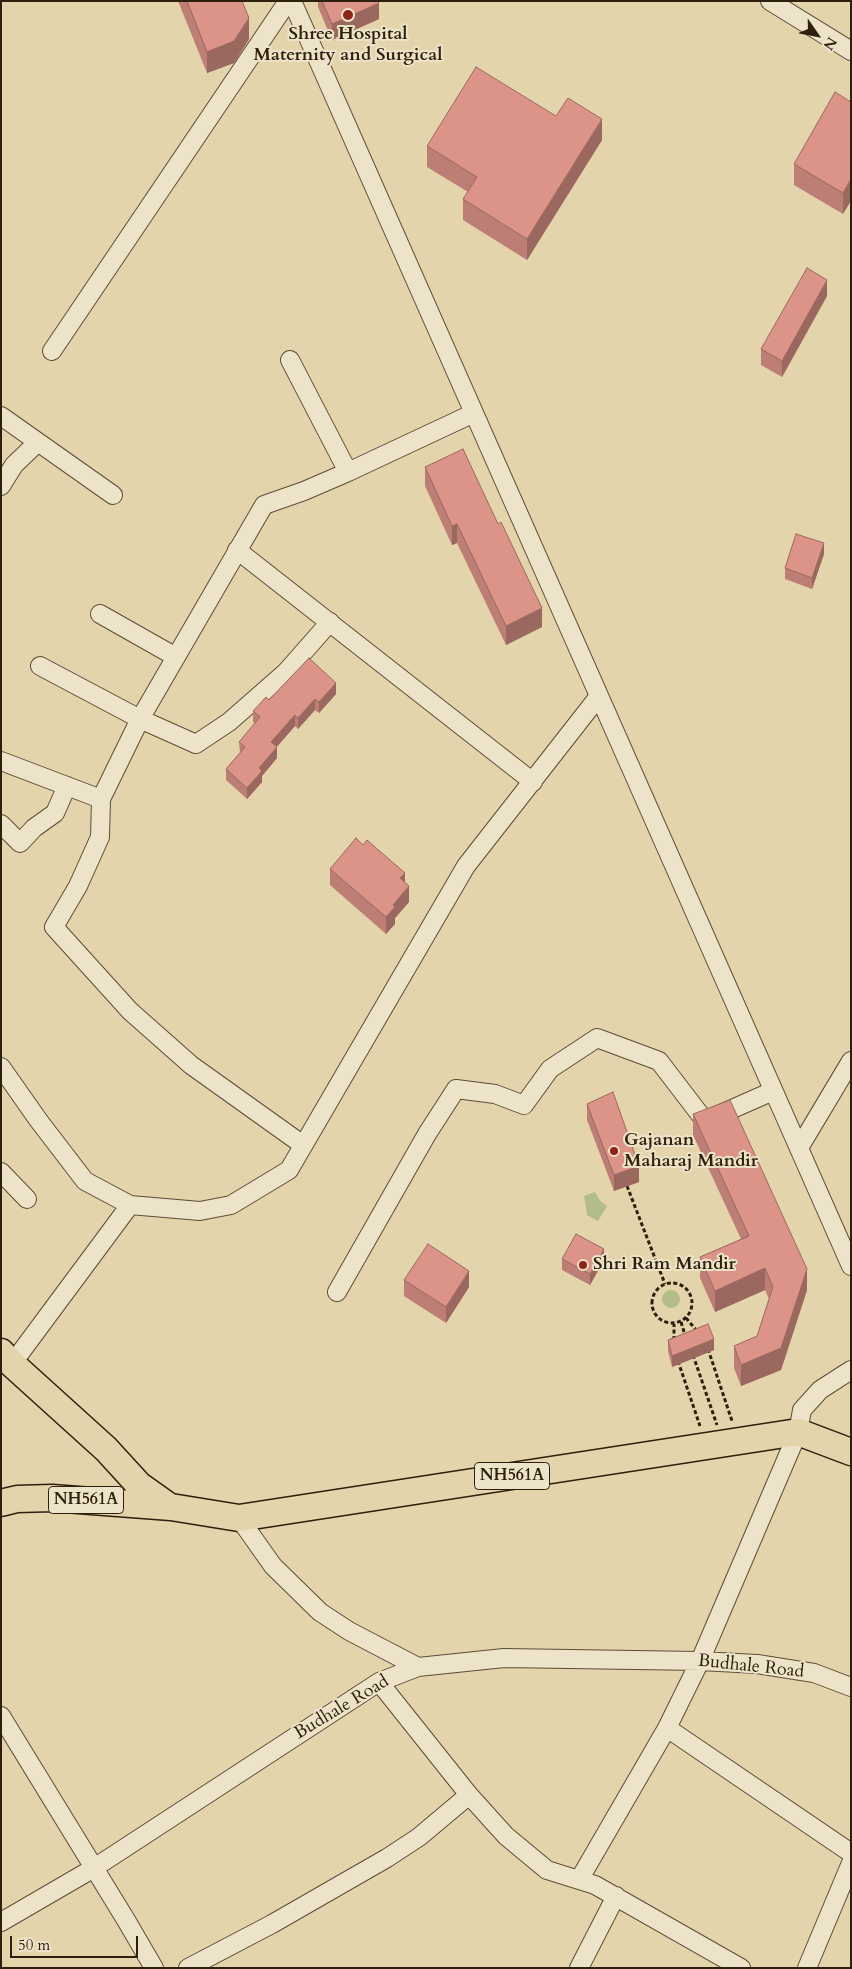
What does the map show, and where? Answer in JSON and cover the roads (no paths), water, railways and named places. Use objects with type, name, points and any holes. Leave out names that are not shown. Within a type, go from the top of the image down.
[{"type":"highway","points":[[6,1358],[106,1450],[139,1485],[171,1507]]},
{"type":"highway","name":"NH561A","points":[[1,1503],[16,1499],[52,1498],[171,1507],[238,1518],[798,1432],[851,1452]]},
{"type":"street","points":[[52,351],[288,1]]},
{"type":"street","points":[[292,1],[851,1266]]},
{"type":"street","points":[[770,1],[851,51]]},
{"type":"street","points":[[290,360],[348,472]]},
{"type":"street","points":[[304,1145],[191,1066],[130,1011],[54,927],[78,886],[100,837],[102,799],[140,720],[264,506],[348,472],[474,413]]},
{"type":"street","points":[[1,416],[113,495]]},
{"type":"street","points":[[1,486],[14,465],[38,442]]},
{"type":"street","points":[[237,550],[533,782]]},
{"type":"street","points":[[100,614],[176,657]]},
{"type":"street","points":[[40,666],[140,720],[196,744],[229,722],[286,672],[330,622]]},
{"type":"street","points":[[1,1067],[85,1181],[130,1205],[200,1211],[231,1205],[289,1170],[466,866],[599,696]]},
{"type":"street","points":[[1,761],[102,799]]},
{"type":"street","points":[[1,824],[20,843],[34,828],[55,813],[67,786]]},
{"type":"street","points":[[337,1292],[427,1134],[456,1089],[495,1094],[524,1105],[550,1069],[597,1038],[659,1061],[705,1121],[773,1090]]},
{"type":"street","points":[[799,1148],[851,1061]]},
{"type":"street","points":[[1,1172],[27,1198]]},
{"type":"street","points":[[6,1358],[130,1205]]},
{"type":"street","points":[[579,1880],[667,1728],[700,1661],[798,1432],[802,1410],[820,1390],[851,1370]]},
{"type":"street","points":[[238,1518],[273,1566],[320,1612],[349,1630],[418,1667]]},
{"type":"street","name":"Budhale Road","points":[[1,1922],[94,1868],[379,1682],[418,1667],[504,1658],[700,1661],[757,1664],[814,1673],[851,1687]]},
{"type":"street","points":[[379,1682],[468,1796],[506,1836],[547,1870],[595,1885],[741,1968]]},
{"type":"street","points":[[1,1716],[154,1968]]},
{"type":"street","points":[[667,1728],[851,1853]]},
{"type":"street","points":[[188,1968],[272,1924],[387,1858],[419,1837],[468,1796]]},
{"type":"street","points":[[807,1968],[846,1890],[851,1863]]},
{"type":"street","points":[[579,1968],[616,1896]]},
{"type":"place","name":"Shree Hospital Maternity and Surgical","points":[[348,15]]},
{"type":"place","name":"Gajanan Maharaj Mandir","points":[[614,1151]]},
{"type":"place","name":"Shri Ram Mandir","points":[[583,1265]]}]
